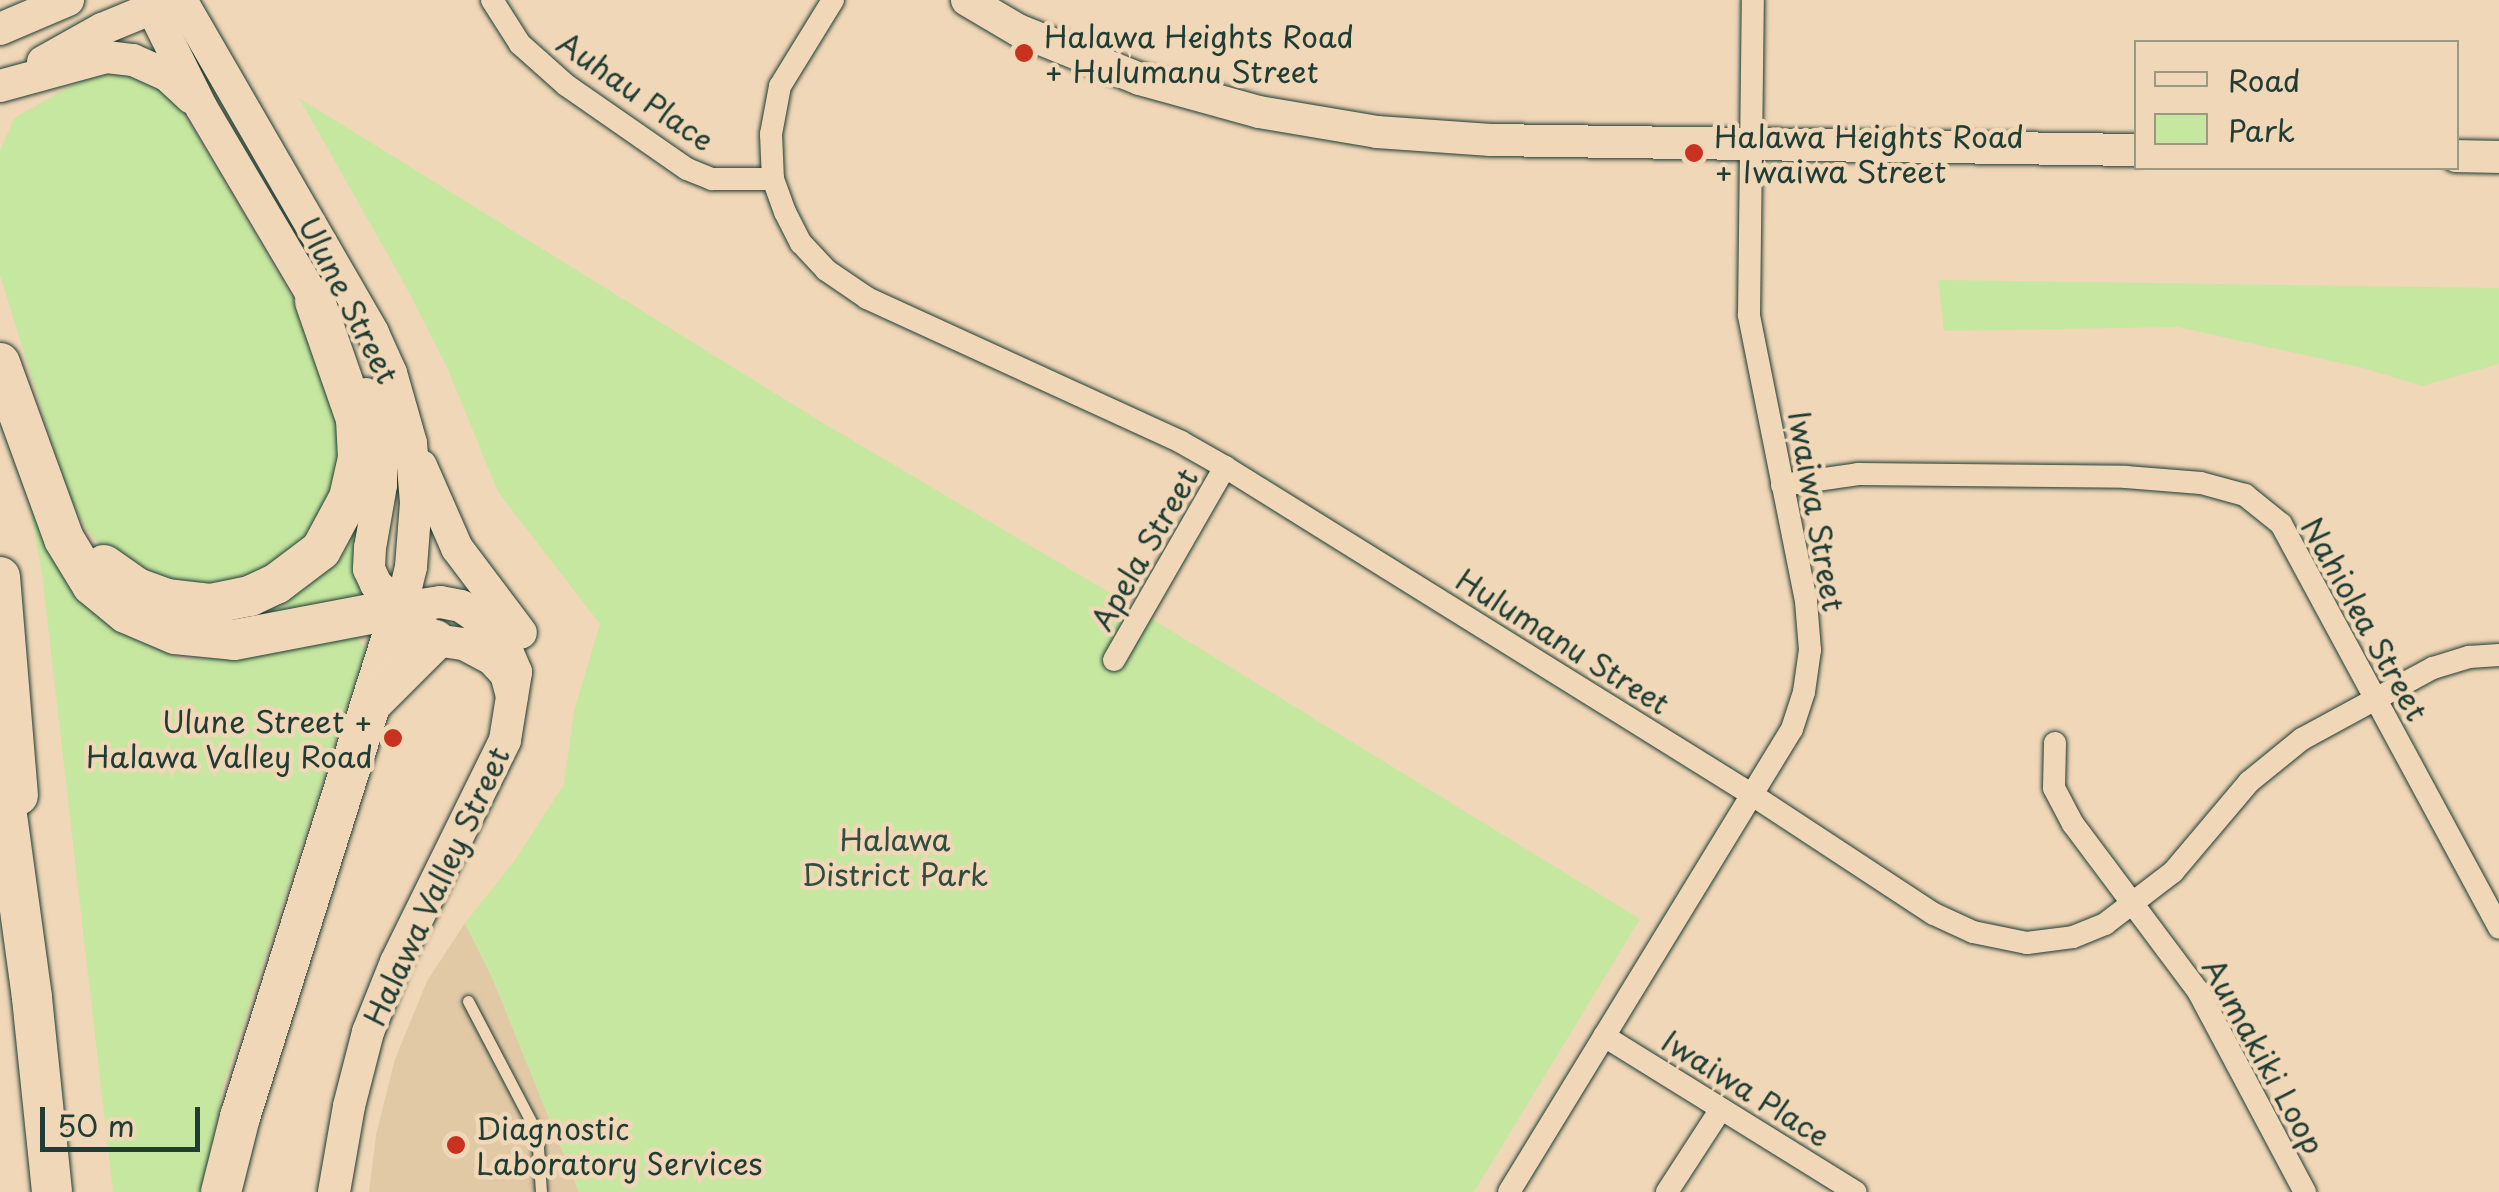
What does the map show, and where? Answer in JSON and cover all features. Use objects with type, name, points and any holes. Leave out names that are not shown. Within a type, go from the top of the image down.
[{"type":"highway","points":[[36,463],[85,546],[137,588],[168,599],[210,604],[250,596],[276,584],[322,550],[349,498],[358,458],[356,419],[315,301]]},
{"type":"highway","points":[[0,363],[64,539],[92,585],[126,612],[175,634],[234,640],[400,608],[240,1117],[221,1192]]},
{"type":"highway","points":[[0,577],[32,998],[52,1192]]},
{"type":"highway","points":[[372,703],[436,640]]},
{"type":"highway","points":[[0,764],[32,998]]},
{"type":"highway","points":[[244,1192],[272,1021]]},
{"type":"street","points":[[3,28],[38,0]]},
{"type":"street","points":[[3,28],[68,0]]},
{"type":"street","name":"Auhau Place","points":[[492,0],[520,44],[566,85],[688,169],[712,179],[773,179]]},
{"type":"street","name":"Hulumanu Street","points":[[833,0],[780,86],[770,134],[773,179],[801,243],[826,270],[866,298],[1180,442],[1225,467],[1751,794],[1934,914],[1974,932],[2027,943],[2073,937],[2105,924],[2173,872],[2269,763],[2302,739],[2432,668],[2469,657],[2499,655]]},
{"type":"street","points":[[967,0],[1018,30],[1140,80],[1259,112],[1378,132],[1491,140],[2134,150]]},
{"type":"street","name":"Iwaiwa Street","points":[[1508,1192],[1792,729],[1810,650],[1806,601],[1749,315],[1753,0]]},
{"type":"street","points":[[0,86],[102,29],[163,2]]},
{"type":"street","name":"Ulune Street","points":[[163,2],[201,107],[354,366],[371,405],[382,485],[370,569],[376,584],[400,608]]},
{"type":"street","name":"Ulune Street","points":[[163,2],[373,333],[391,373],[411,443],[415,538],[400,608]]},
{"type":"street","points":[[0,86],[106,57],[120,58],[167,75],[201,107]]},
{"type":"street","points":[[2459,156],[2499,157]]},
{"type":"street","points":[[411,443],[458,548],[528,647],[534,673],[531,708],[505,740]]},
{"type":"street","name":"Apela Street","points":[[1114,660],[1225,467]]},
{"type":"street","name":"Nahiolea Street","points":[[1782,484],[1858,474],[2126,477],[2201,482],[2244,496],[2281,524],[2499,928]]},
{"type":"street","name":"Halawa Valley Street","points":[[334,1192],[349,1106],[368,1032],[396,962],[505,740],[516,672],[512,654],[500,634],[461,606],[440,602],[400,608]]},
{"type":"street","points":[[400,608],[436,640],[481,650],[506,674],[512,696]]},
{"type":"street","name":"Aumakiki Loop","points":[[2054,743],[2054,788],[2073,824],[2198,992],[2305,1192]]},
{"type":"street","name":"Iwaiwa Place","points":[[1604,1036],[1856,1192]]},
{"type":"street","points":[[1666,1192],[1721,1109]]},
{"type":"lane","points":[[468,1001],[537,1133],[541,1192]]},
{"type":"shaded area","points":[[465,923],[492,977],[579,1192],[369,1192],[376,1135],[395,1059],[427,981]]},
{"type":"green space","points":[[105,75],[133,76],[156,86],[182,110],[321,346],[346,439],[318,533],[248,584],[159,584],[104,550],[84,526],[65,485],[0,275],[0,151],[14,118],[80,81]]},
{"type":"green space","name":"Halawa District Park","points":[[299,98],[823,423],[1100,587],[1640,919],[1474,1192],[579,1192],[492,977],[465,923],[515,860],[564,784],[574,711],[600,624],[498,492],[447,367]]},
{"type":"green space","points":[[1938,280],[2499,288],[2499,364],[2422,386],[2363,368],[2178,327],[1944,331]]},
{"type":"green space","points":[[22,464],[88,603],[135,639],[184,660],[238,657],[351,629],[366,650],[223,1085],[203,1192],[113,1192],[42,574]]},
{"type":"green space","points":[[350,527],[360,531],[368,600],[250,628],[174,611]]},
{"type":"place","name":"Halawa Heights Road + Hulumanu Street","points":[[1024,53]]},
{"type":"place","name":"Halawa Heights Road + Iwaiwa Street","points":[[1694,153]]},
{"type":"place","name":"Ulune Street + Halawa Valley Road","points":[[393,738]]},
{"type":"place","name":"Diagnostic Laboratory Services","points":[[456,1145]]}]
